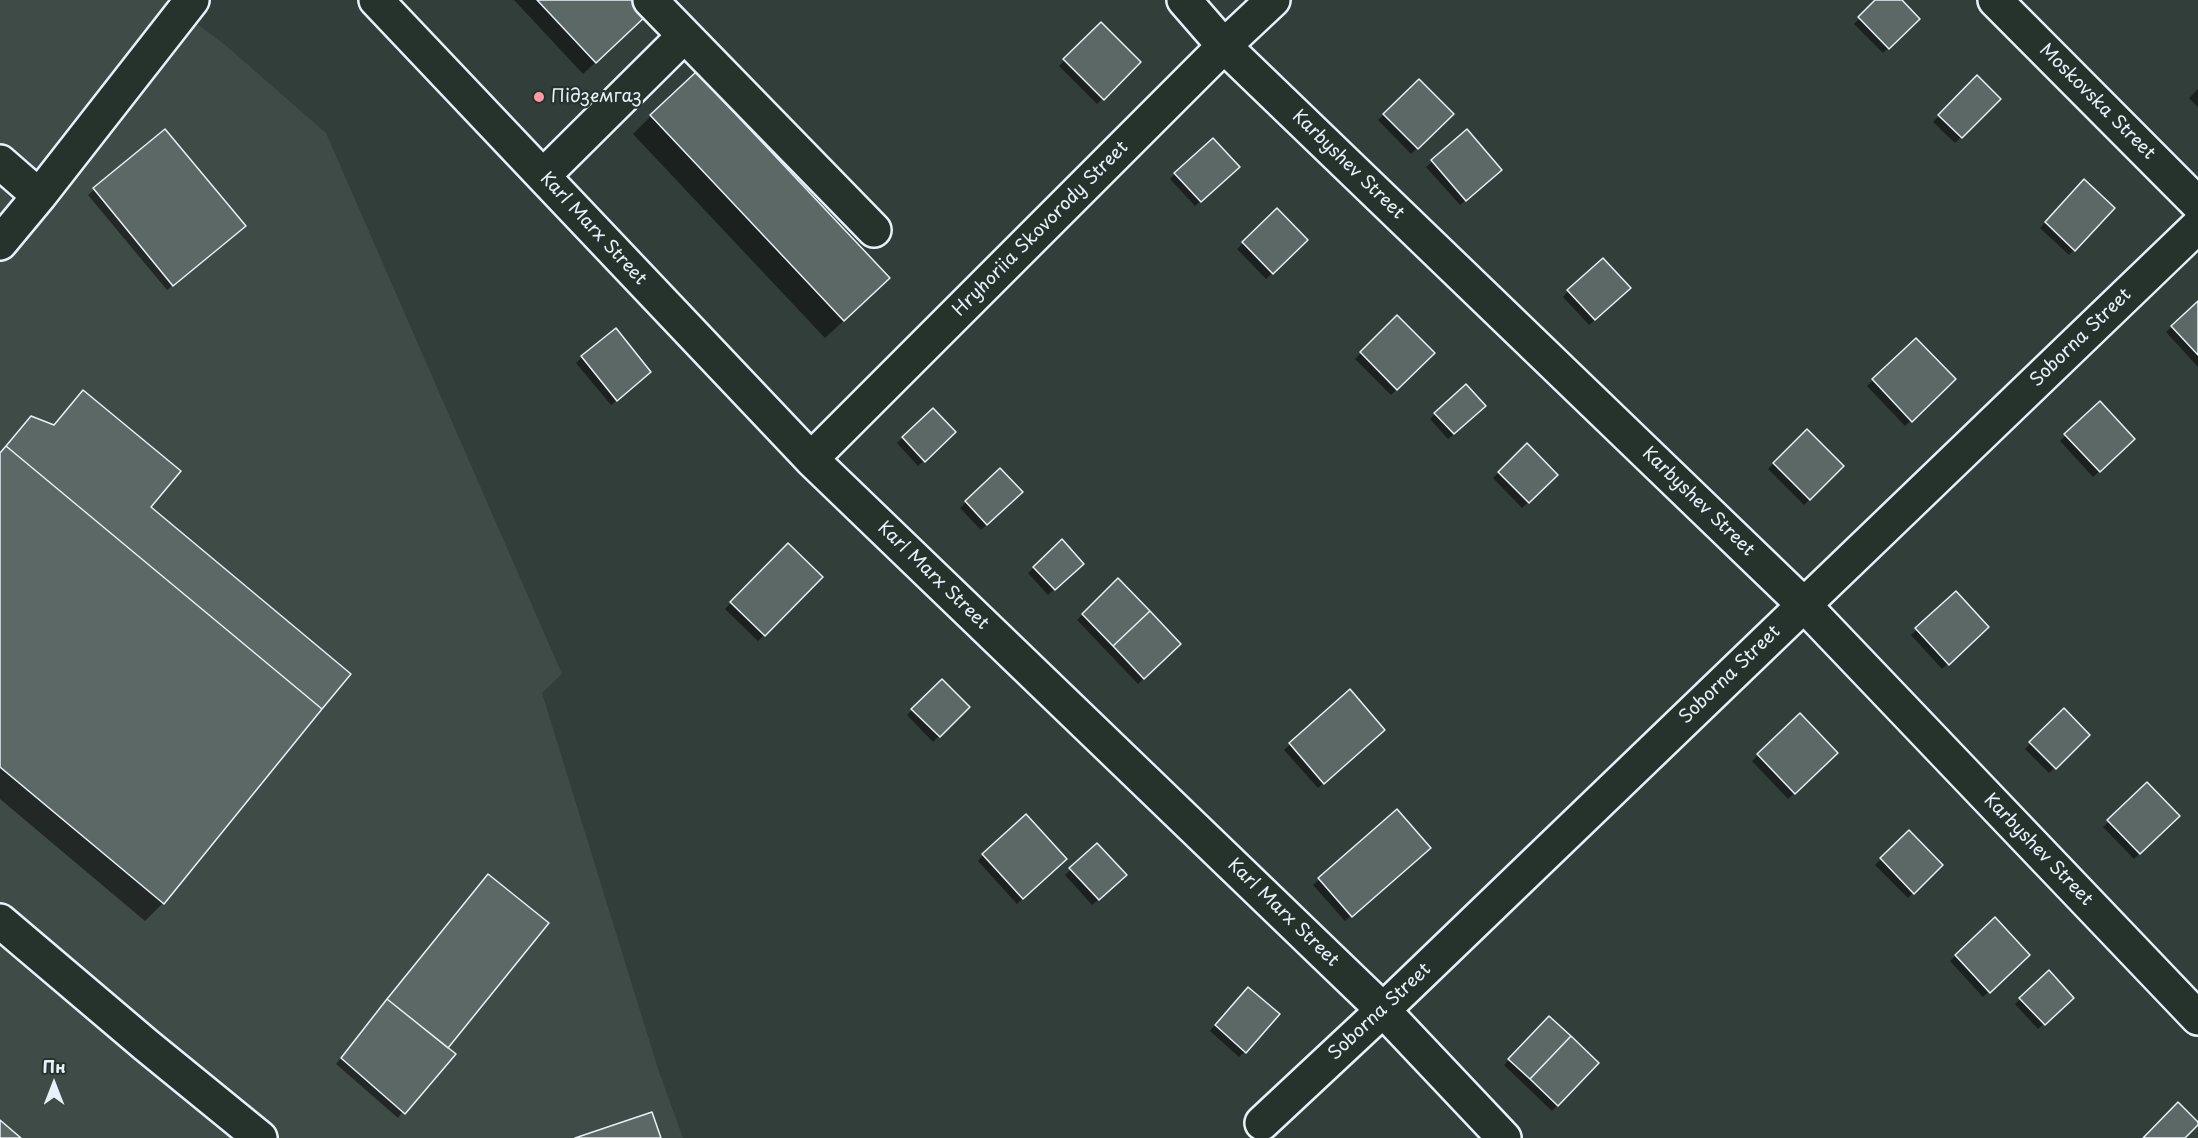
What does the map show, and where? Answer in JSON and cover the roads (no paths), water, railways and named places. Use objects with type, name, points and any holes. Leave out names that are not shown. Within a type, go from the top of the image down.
[{"type":"street","points":[[0,243],[192,0]]},
{"type":"street","name":"Karl Marx Street","points":[[376,0],[811,459],[1383,1010],[1504,1138]]},
{"type":"street","points":[[650,0],[874,230]]},
{"type":"street","name":"Karbyshev Street","points":[[1184,0],[1224,46],[1803,604],[2198,1018]]},
{"type":"street","name":"Hryhoriia Skovorody Street","points":[[811,459],[1224,46],[1273,0]]},
{"type":"street","name":"Moskovska Street","points":[[1995,0],[2198,204]]},
{"type":"street","points":[[543,176],[684,36]]},
{"type":"street","points":[[0,162],[39,196]]},
{"type":"street","name":"Soborna Street","points":[[1262,1123],[1383,1010],[2198,226]]},
{"type":"street","points":[[0,921],[239,1132]]},
{"type":"place","name":"Підземгаз","points":[[539,97]]}]
